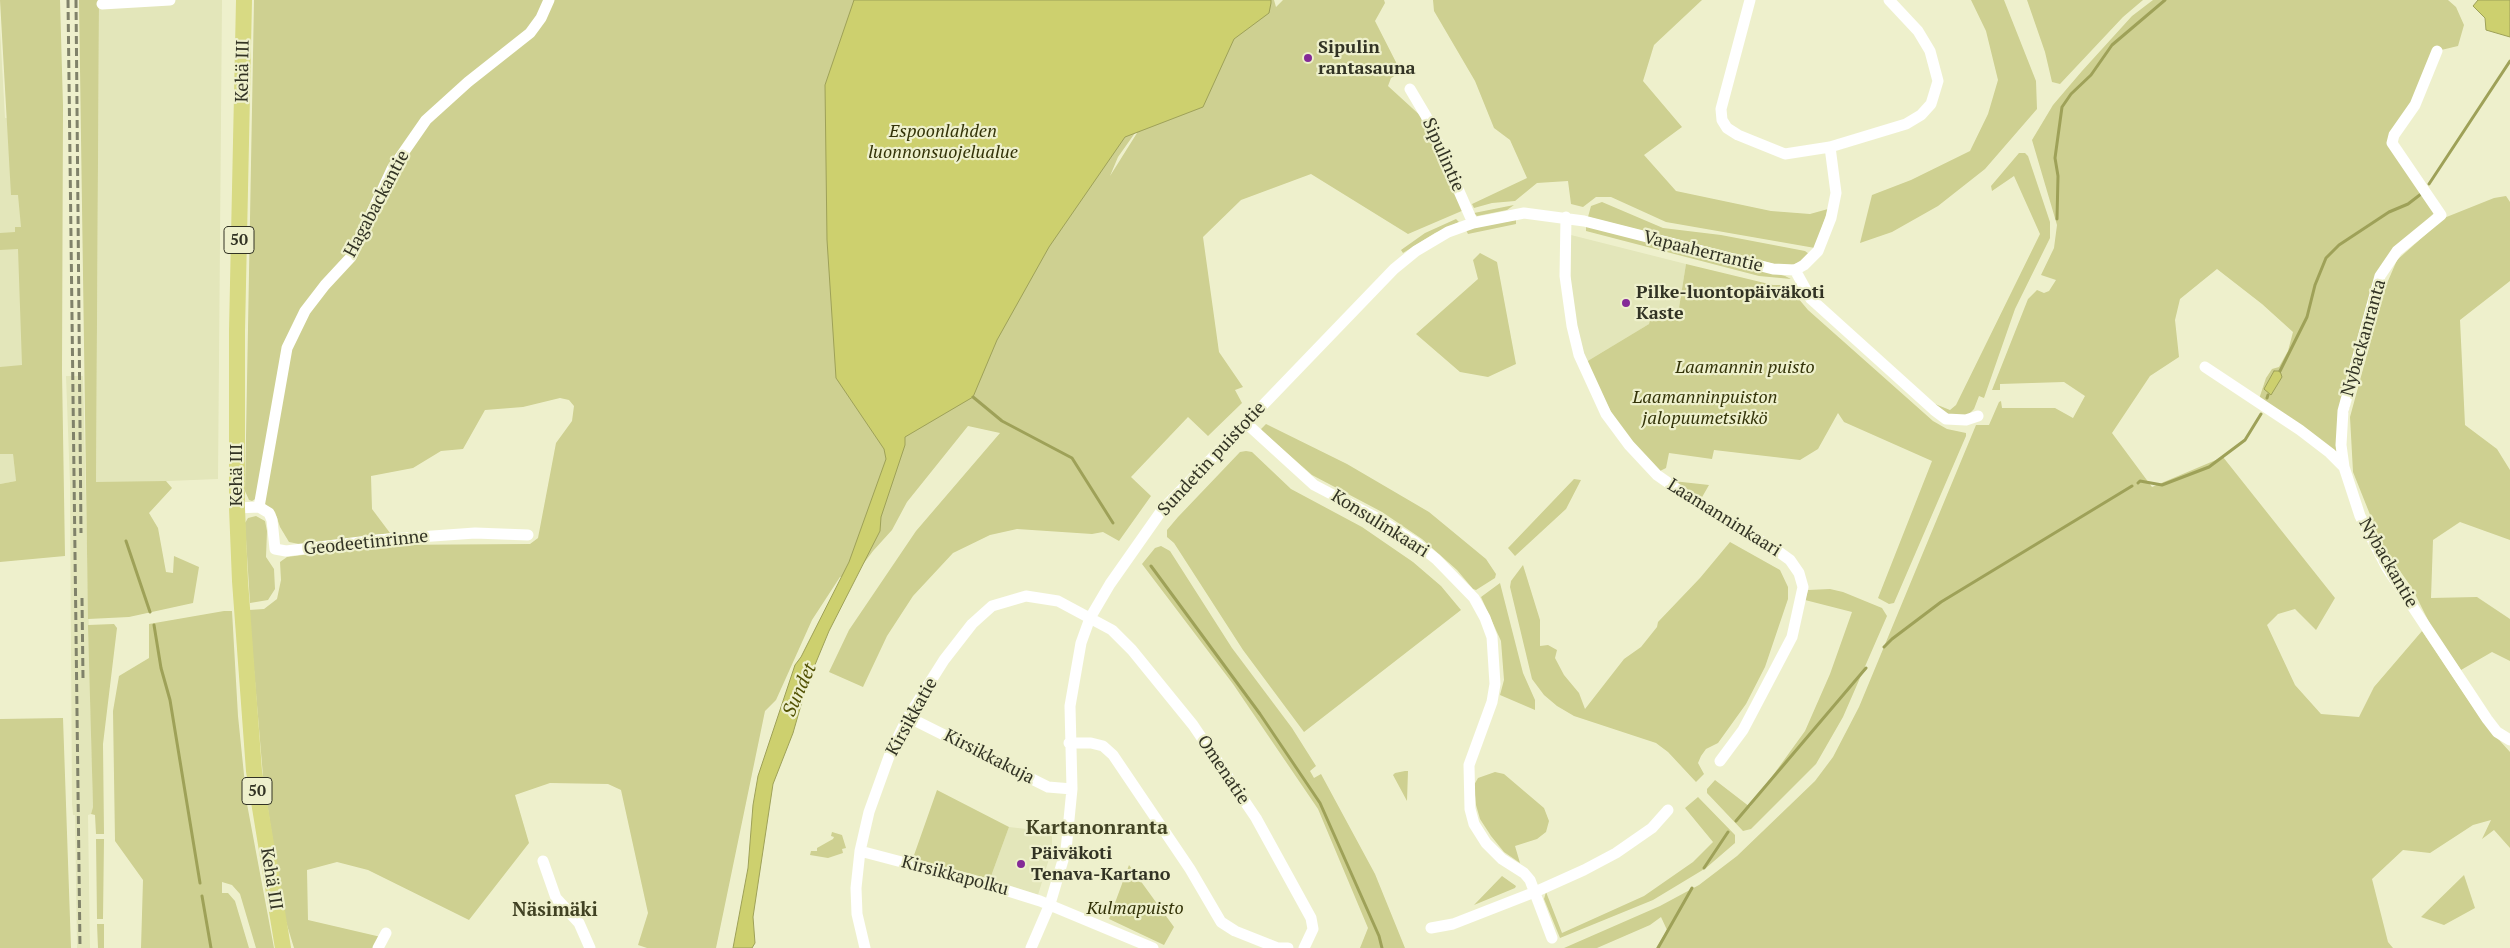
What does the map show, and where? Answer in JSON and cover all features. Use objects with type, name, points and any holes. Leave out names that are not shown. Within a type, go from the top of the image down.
[{"type":"highway","name":"Kehä III","points":[[244,0],[237,340],[237,508],[242,632],[254,771],[283,948]]},
{"type":"street","points":[[102,4],[170,0]]},
{"type":"street","name":"Hagabackantie","points":[[259,506],[287,348],[305,311],[325,285],[352,257],[392,169],[426,120],[468,82],[530,34],[541,18],[549,0]]},
{"type":"street","points":[[1750,0],[1721,109],[1724,124],[1738,135],[1786,154],[1830,147],[1906,124],[1921,115],[1931,104],[1937,91],[1938,81],[1930,51],[1918,31],[1889,0]]},
{"type":"street","name":"Nybackanranta","points":[[2344,467],[2341,445],[2343,411],[2380,276],[2397,251],[2440,215],[2392,142],[2394,135],[2416,105],[2437,50]]},
{"type":"street","name":"Sipulintie","points":[[1410,89],[1426,116],[1473,223]]},
{"type":"street","points":[[1830,147],[1836,193],[1830,218],[1818,251],[1804,265],[1795,270],[1812,299],[1934,410],[1946,419],[1959,421],[1978,416]]},
{"type":"street","name":"Sundetin puistotie","points":[[1031,948],[1050,904],[1066,850],[1072,789],[1069,743],[1070,706],[1082,642],[1090,618],[1110,584],[1162,510],[1394,268],[1431,240],[1473,223],[1520,213],[1566,218]]},
{"type":"street","name":"Vapaaherrantie","points":[[1566,218],[1773,270],[1795,270]]},
{"type":"street","name":"Laamanninkaari","points":[[1566,218],[1565,276],[1572,326],[1579,355],[1606,414],[1629,445],[1656,475],[1697,503],[1790,560],[1799,574],[1803,587],[1792,637],[1743,730],[1720,761]]},
{"type":"street","name":"Nybackantie","points":[[2205,367],[2300,430],[2330,453],[2344,467],[2360,516],[2384,562],[2451,668],[2487,719],[2497,732],[2510,740]]},
{"type":"street","name":"Konsulinkaari","points":[[1246,423],[1314,485],[1377,518],[1416,543],[1436,559],[1474,598],[1485,618],[1492,637],[1495,684],[1492,702],[1468,765],[1470,809],[1474,824],[1486,843],[1502,859],[1524,872],[1536,892],[1552,938]]},
{"type":"street","points":[[237,508],[259,506]]},
{"type":"street","name":"Geodeetinrinne","points":[[259,506],[269,513],[272,520],[276,549],[286,551],[377,540],[465,534],[528,535]]},
{"type":"street","name":"Kirsikkatie","points":[[865,948],[857,914],[856,888],[860,851],[879,782],[908,716],[944,660],[977,619],[992,606],[1016,597],[1038,597],[1058,601],[1090,618]]},
{"type":"street","name":"Omenatie","points":[[1090,618],[1112,630],[1132,650],[1193,726],[1256,818],[1311,918],[1313,929],[1304,948]]},
{"type":"street","name":"Kirsikkakuja","points":[[908,716],[1048,787],[1072,789]]},
{"type":"street","points":[[1069,743],[1091,743],[1103,746],[1113,755],[1187,864],[1221,922],[1236,932],[1278,948],[1288,948]]},
{"type":"street","points":[[1432,928],[1453,924],[1536,892],[1616,853],[1652,828],[1668,810]]},
{"type":"street","name":"Kirsikkapolku","points":[[860,851],[989,885],[1050,904],[1153,948]]},
{"type":"street","points":[[543,861],[556,898],[579,923],[590,948]]},
{"type":"street","points":[[378,948],[386,933]]},
{"type":"shaded area","points":[[99,0],[222,0],[218,479],[119,483],[96,482]]},
{"type":"shaded area","points":[[0,29],[5,118],[46,115],[52,371],[0,375]]},
{"type":"shaded area","name":"Pilke-luontopäiväkoti Kaste","points":[[1571,235],[1686,264],[1678,314],[1649,324],[1586,362],[1571,294]]},
{"type":"shaded area","points":[[66,376],[83,376],[93,807],[91,814],[88,815],[90,948],[77,948],[75,815],[73,815],[72,804],[70,484]]},
{"type":"shaded area","points":[[13,453],[16,481],[0,484],[0,454]]},
{"type":"shaded area","name":"Päiväkoti Tenava-Kartano","points":[[1009,827],[1052,832],[1052,849],[1038,895],[990,879]]},
{"type":"green space","points":[[0,0],[60,0],[63,106],[62,371],[65,556],[0,562],[0,484],[16,481],[13,454],[0,454],[0,367],[22,365],[18,249],[0,250],[0,233],[15,232],[15,227],[21,227],[18,195],[11,195]]},
{"type":"green space","points":[[79,0],[99,0],[96,482],[166,481],[172,488],[149,513],[158,528],[166,572],[173,573],[174,556],[199,567],[193,603],[129,617],[88,619]]},
{"type":"green space","points":[[254,0],[1274,0],[1276,7],[1283,0],[1384,0],[1385,3],[1375,21],[1401,72],[1391,78],[1388,86],[1423,118],[1464,210],[1408,234],[1311,174],[1241,200],[1203,237],[1219,352],[1243,387],[1235,390],[1242,403],[1208,436],[1188,417],[1131,477],[1151,496],[1119,541],[1103,532],[1092,534],[1017,529],[990,535],[953,553],[913,596],[887,636],[863,687],[829,672],[849,630],[916,531],[1000,433],[968,426],[907,502],[892,530],[855,575],[840,577],[812,620],[776,700],[765,711],[716,948],[647,948],[638,945],[648,913],[621,790],[608,784],[550,783],[515,795],[529,843],[469,920],[368,870],[337,862],[307,870],[308,920],[381,937],[375,948],[294,948],[284,915],[263,776],[249,610],[264,609],[277,599],[281,580],[280,562],[287,557],[380,545],[530,544],[538,538],[556,443],[572,421],[574,406],[569,400],[560,398],[523,407],[485,410],[463,449],[441,451],[413,468],[371,476],[372,509],[390,533],[304,545],[289,542],[280,527],[275,512],[257,498],[252,501],[249,500],[245,491]],"holes":[[[1135,133],[1137,133],[1110,176],[1118,157]]]},
{"type":"green space","points":[[1433,0],[1702,0],[1654,45],[1643,81],[1682,127],[1644,155],[1676,191],[1771,211],[1810,214],[1828,209],[1815,248],[1666,222],[1611,197],[1596,197],[1583,207],[1571,204],[1568,181],[1537,183],[1515,201],[1492,203],[1474,208],[1472,204],[1527,178],[1510,140],[1494,128],[1475,81],[1434,11]]},
{"type":"green space","points":[[1971,0],[2004,0],[2036,81],[2037,109],[1985,169],[1938,206],[1892,232],[1860,243],[1872,195],[1911,180],[1970,151],[1988,114],[1998,80],[1986,31]]},
{"type":"green space","points":[[2027,0],[2143,0],[2123,17],[2060,84],[2052,82],[2045,52]]},
{"type":"green space","points":[[2153,0],[2448,0],[2456,7],[2464,25],[2458,46],[2437,51],[2394,135],[2434,213],[2379,274],[2339,454],[2259,399],[2266,378],[2272,369],[2279,367],[2288,351],[2293,332],[2262,304],[2217,269],[2180,299],[2175,320],[2179,357],[2150,376],[2112,433],[2152,487],[2223,457],[2335,598],[2316,630],[2295,609],[2278,614],[2267,625],[2295,685],[2321,714],[2359,717],[2374,687],[2422,631],[2483,722],[2510,752],[2510,848],[2494,830],[2482,839],[2491,820],[2473,825],[2430,853],[2403,850],[2372,879],[2388,942],[2393,948],[1656,948],[1667,930],[1661,917],[1650,925],[1597,948],[1564,948],[1660,906],[1699,885],[1737,856],[1815,781],[1833,757],[1859,707],[1976,425],[1989,425],[2001,401],[2002,408],[2055,408],[2073,418],[2085,396],[2064,382],[2000,384],[2000,390],[1992,390],[2028,299],[2037,290],[2044,293],[2049,291],[2056,280],[2041,275],[2054,248],[2057,225],[2032,140],[2053,105],[2082,71],[2132,16]]},
{"type":"green space","points":[[2019,153],[2025,153],[2028,156],[2050,222],[2050,238],[2015,309],[1984,398],[1979,396],[1974,409],[1969,414],[1957,417],[1946,413],[1935,404],[1950,410],[1956,405],[2040,234],[2014,176],[1992,191],[1991,186]]},
{"type":"green space","points":[[2506,196],[2510,202],[2510,281],[2460,320],[2465,425],[2497,449],[2510,470],[2510,540],[2460,522],[2433,540],[2431,598],[2477,597],[2510,619],[2510,661],[2492,652],[2461,670],[2431,626],[2412,588],[2383,547],[2353,472],[2350,417],[2385,288],[2397,260],[2444,218],[2494,198]]},
{"type":"green space","points":[[1602,202],[1663,228],[1721,235],[1805,251],[1809,254],[1803,261],[1786,267],[1588,217],[1591,206]]},
{"type":"green space","points":[[1514,205],[1507,210],[1477,216],[1474,213]]},
{"type":"green space","points":[[1456,219],[1459,222],[1435,233],[1403,253],[1401,250],[1425,233]]},
{"type":"green space","points":[[1516,220],[1516,224],[1468,234],[1466,230],[1491,224]]},
{"type":"green space","points":[[1586,226],[1791,279],[1759,276],[1586,231]]},
{"type":"green space","points":[[1480,253],[1497,262],[1516,364],[1488,377],[1460,372],[1416,334],[1478,279],[1473,260]]},
{"type":"green space","name":"Laamannin puisto","points":[[1686,264],[1773,285],[1787,285],[1808,310],[1933,421],[1947,429],[1966,433],[1894,603],[1889,604],[1878,598],[1932,461],[1844,422],[1838,413],[1818,449],[1800,460],[1714,450],[1712,459],[1669,453],[1666,468],[1660,471],[1632,442],[1612,414],[1586,362],[1649,324],[1653,311],[1678,314]]},
{"type":"green space","points":[[1266,424],[1347,464],[1429,512],[1486,559],[1496,574],[1495,578],[1476,590],[1473,589],[1457,570],[1422,539],[1382,512],[1312,475],[1262,431],[1261,429]]},
{"type":"green space","points":[[1240,452],[1252,452],[1291,489],[1362,527],[1413,562],[1441,586],[1461,610],[1304,732],[1243,650],[1174,543],[1167,537],[1167,530],[1178,517]]},
{"type":"green space","points":[[1574,479],[1581,480],[1566,509],[1515,556],[1508,548]]},
{"type":"green space","points":[[1673,481],[1709,485],[1701,499]]},
{"type":"green space","points":[[256,516],[265,521],[267,531],[266,557],[274,569],[275,589],[268,600],[250,603],[245,523],[248,518]]},
{"type":"green space","points":[[1730,542],[1780,570],[1788,587],[1788,599],[1765,667],[1746,704],[1718,743],[1706,749],[1701,756],[1698,763],[1704,774],[1696,782],[1668,752],[1656,743],[1574,716],[1557,706],[1544,695],[1532,679],[1510,587],[1511,581],[1523,565],[1540,620],[1540,646],[1548,645],[1557,650],[1555,658],[1564,675],[1579,693],[1585,709],[1624,659],[1641,647],[1657,627],[1658,622],[1700,578]]},
{"type":"green space","points":[[1161,546],[1170,551],[1232,648],[1292,728],[1316,766],[1310,771],[1314,778],[1321,774],[1375,874],[1405,948],[1360,948],[1368,928],[1318,809],[1233,684],[1142,564],[1155,548]]},
{"type":"green space","points":[[1500,583],[1523,673],[1535,700],[1535,710],[1500,695],[1504,680],[1501,641],[1481,597]]},
{"type":"green space","points":[[1830,589],[1843,592],[1882,608],[1887,616],[1843,717],[1816,764],[1751,829],[1743,831],[1707,793],[1707,789],[1715,780],[1750,807],[1805,731],[1830,674],[1852,612],[1805,600],[1808,590]]},
{"type":"green space","points":[[232,611],[238,716],[247,804],[274,948],[256,948],[240,894],[232,885],[222,882],[222,893],[228,893],[235,901],[249,948],[141,948],[143,880],[115,841],[113,711],[119,676],[149,658],[149,624]]},
{"type":"green space","points":[[114,624],[117,628],[103,744],[104,834],[96,834],[95,815],[91,814],[93,807],[88,625]]},
{"type":"green space","points":[[63,718],[71,948],[0,948],[0,719]]},
{"type":"green space","points":[[1408,771],[1407,801],[1393,775]]},
{"type":"green space","points":[[1495,772],[1504,774],[1544,808],[1549,821],[1546,832],[1537,839],[1515,846],[1520,863],[1504,852],[1491,836],[1480,819],[1476,805],[1474,785],[1478,778]]},
{"type":"green space","points":[[937,790],[1009,827],[990,879],[913,858]]},
{"type":"green space","points":[[1698,797],[1735,835],[1735,843],[1706,868],[1653,900],[1560,938],[1544,899],[1546,892],[1562,933],[1644,896],[1693,862],[1713,842],[1685,808]]},
{"type":"green space","points":[[832,832],[842,835],[846,848],[842,849],[843,853],[828,858],[810,855],[811,851],[817,851],[817,848],[833,839],[834,837],[831,836]]},
{"type":"green space","points":[[96,839],[104,839],[103,919],[97,919]]},
{"type":"green space","name":"Kulmapuisto","points":[[1129,865],[1174,927],[1164,945],[1109,919]]},
{"type":"green space","points":[[2464,875],[2475,908],[2444,925],[2421,917]]},
{"type":"green space","points":[[1502,876],[1516,886],[1515,888],[1474,905]]},
{"type":"green space","points":[[97,924],[104,924],[104,948],[98,948]]},
{"type":"water","name":"Espoonlahden luonnonsuojelualue","points":[[854,0],[1271,0],[1271,3],[1269,13],[1234,39],[1203,107],[1125,137],[1049,247],[997,340],[973,397],[905,437],[905,445],[881,517],[880,531],[829,631],[807,684],[793,733],[773,784],[753,917],[755,943],[752,948],[733,948],[748,868],[753,805],[758,776],[795,665],[801,657],[849,562],[886,459],[884,449],[836,378],[827,240],[825,85]]},
{"type":"water","points":[[2478,0],[2510,0],[2510,37],[2486,30],[2485,18],[2473,6]]},
{"type":"water","points":[[2274,371],[2280,371],[2282,377],[2271,395],[2264,389]]},
{"type":"waterway","points":[[2057,219],[2058,176],[2055,158],[2062,107],[2071,94],[2091,75],[2112,45],[2165,0]]},
{"type":"waterway","points":[[2429,184],[2510,61]]},
{"type":"waterway","points":[[2280,371],[2307,317],[2315,285],[2326,258],[2339,245],[2389,212],[2408,204],[2421,194]]},
{"type":"waterway","points":[[973,397],[1002,421],[1072,458],[1113,523]]},
{"type":"waterway","points":[[2138,483],[2140,481],[2162,485],[2209,467],[2245,440],[2261,414]]},
{"type":"waterway","points":[[1884,647],[1941,602],[2132,486]]},
{"type":"waterway","points":[[126,541],[150,612]]},
{"type":"waterway","points":[[1151,566],[1260,714],[1320,803],[1379,936],[1382,948]]},
{"type":"waterway","points":[[154,625],[161,668],[170,700],[200,883]]},
{"type":"waterway","points":[[1736,821],[1866,668]]},
{"type":"waterway","points":[[1704,868],[1728,832]]},
{"type":"waterway","points":[[1658,948],[1692,888]]},
{"type":"waterway","points":[[202,896],[211,948]]},
{"type":"railway","points":[[68,0],[80,948]]},
{"type":"railway","points":[[76,0],[81,533]]},
{"type":"railway","points":[[82,598],[83,678]]},
{"type":"place","name":"Sipulin rantasauna","points":[[1308,58]]},
{"type":"place","name":"Pilke-luontopäiväkoti Kaste","points":[[1626,303]]},
{"type":"place","name":"Päiväkoti Tenava-Kartano","points":[[1021,864]]},
{"type":"district","name":"Kartanonranta","points":[[1097,828]]},
{"type":"district","name":"Näsimäki","points":[[555,911]]},
{"type":"park label","name":"Laamanninpuiston jalopuumetsikkö","points":[[1705,408]]},
{"type":"water label","name":"Sundet","points":[[800,690]]}]
